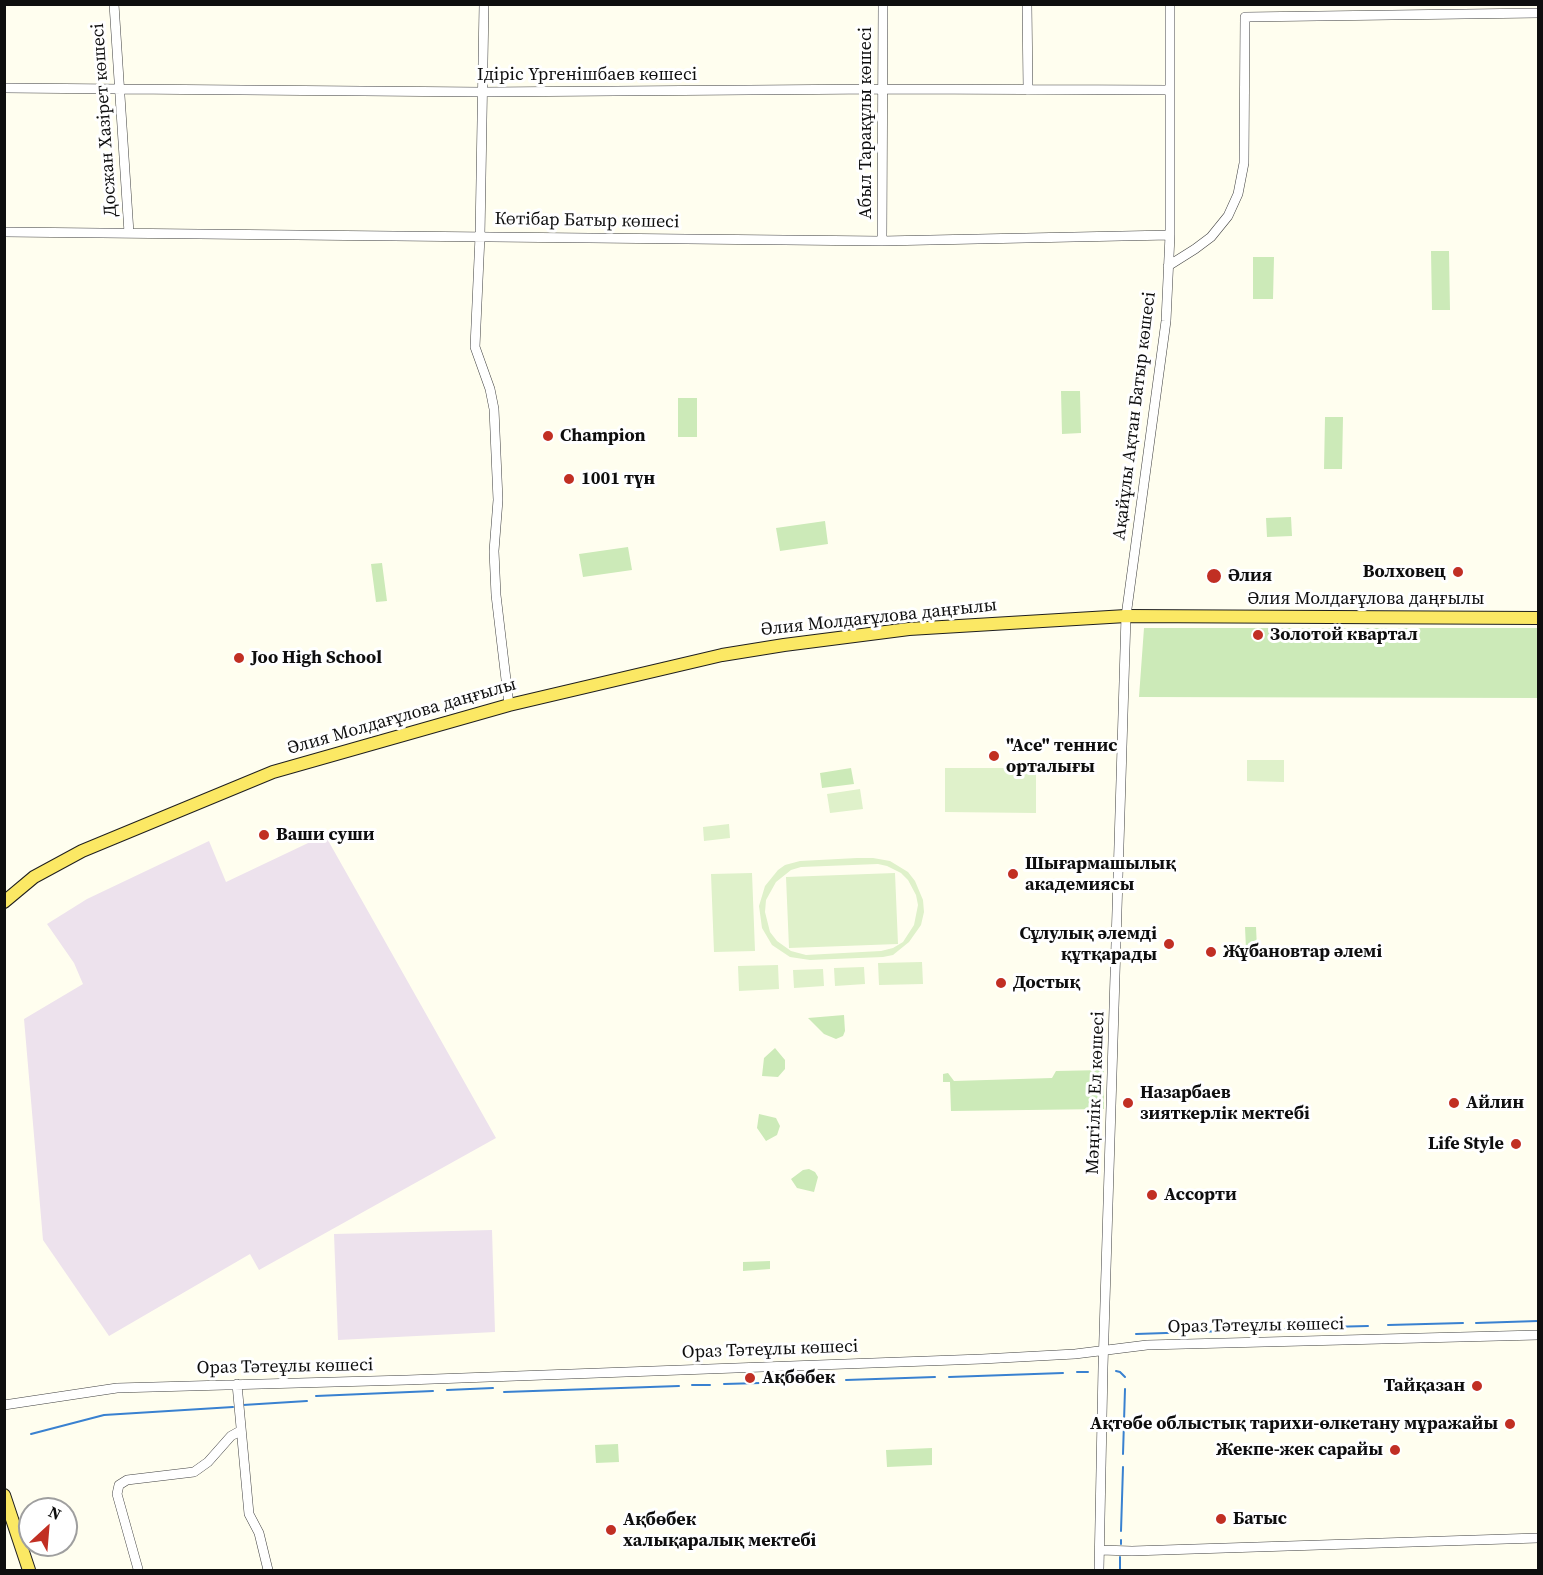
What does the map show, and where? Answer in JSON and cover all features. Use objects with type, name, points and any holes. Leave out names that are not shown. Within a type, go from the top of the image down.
[{"type":"main road","name":"Әлия Молдағұлова даңғылы","points":[[34,877],[82,851],[273,772],[509,705],[711,657],[909,629],[1126,616],[1539,618]]},
{"type":"main road","points":[[4,889],[34,877]]},
{"type":"main road","points":[[4,902],[34,877]]},
{"type":"main road","points":[[4,1495],[29,1570]]},
{"type":"street","name":"Досжан Хазірет көшесі","points":[[114,4],[129,233]]},
{"type":"street","points":[[484,4],[480,236],[475,347],[490,389],[494,409],[498,500],[494,551],[496,595],[509,705]]},
{"type":"street","name":"Абыл Тарақұлы көшесі","points":[[882,241],[883,4]]},
{"type":"street","points":[[1027,4],[1028,90]]},
{"type":"street","name":"Ақайұлы Ақтан Батыр көшесі","points":[[1126,616],[1164,341],[1170,235],[1170,4]]},
{"type":"street","points":[[1168,266],[1211,237],[1228,216],[1239,194],[1244,163],[1245,17],[1539,14]]},
{"type":"street","name":"Ідіріс Үргенішбаев көшесі","points":[[4,88],[483,92],[1170,90]]},
{"type":"street","name":"Көтібар Батыр көшесі","points":[[4,232],[882,241],[1170,235]]},
{"type":"street","name":"Мәңгілік Ел көшесі","points":[[1099,1570],[1103,1351],[1126,616]]},
{"type":"street","name":"Ораз Тәтеұлы көшесі","points":[[4,1405],[117,1388],[982,1359],[1103,1351],[1148,1345],[1539,1335]]},
{"type":"street","points":[[237,1384],[249,1514],[259,1533],[268,1570]]},
{"type":"street","points":[[138,1569],[117,1494],[119,1485],[127,1480],[194,1472],[208,1462],[231,1436],[240,1431]]},
{"type":"street","points":[[1100,1550],[1539,1538]]},
{"type":"shaded area","points":[[325,835],[496,1138],[259,1270],[250,1254],[109,1336],[43,1240],[24,1019],[83,984],[74,963],[47,924],[87,899],[209,841],[226,882]]},
{"type":"shaded area","points":[[492,1230],[495,1332],[338,1340],[334,1234]]},
{"type":"green space","points":[[1431,251],[1449,251],[1450,310],[1432,310]]},
{"type":"green space","points":[[1253,257],[1274,257],[1273,299],[1253,299]]},
{"type":"green space","points":[[1061,391],[1080,391],[1081,433],[1062,434]]},
{"type":"green space","points":[[678,398],[697,398],[697,437],[678,437]]},
{"type":"green space","points":[[1325,417],[1343,417],[1342,469],[1324,469]]},
{"type":"green space","points":[[1291,517],[1292,536],[1267,537],[1266,518]]},
{"type":"green space","points":[[825,521],[828,544],[780,551],[776,528]]},
{"type":"green space","points":[[628,547],[632,570],[583,577],[579,554]]},
{"type":"green space","points":[[382,563],[387,601],[376,602],[371,564]]},
{"type":"green space","points":[[1144,628],[1538,628],[1538,698],[1139,697]]},
{"type":"green space","points":[[1247,760],[1284,760],[1284,782],[1247,781]]},
{"type":"green space","points":[[851,768],[854,784],[822,788],[820,773]]},
{"type":"green space","points":[[945,768],[1036,768],[1036,813],[945,812]]},
{"type":"green space","points":[[860,789],[863,809],[830,813],[827,794]]},
{"type":"green space","points":[[729,824],[730,838],[704,841],[703,827]]},
{"type":"green space","points":[[873,858],[890,861],[908,872],[915,881],[923,900],[924,912],[921,925],[909,942],[893,955],[810,960],[790,957],[772,945],[762,928],[759,906],[765,886],[778,870],[785,865],[800,861]],"holes":[[[878,864],[901,873],[908,880],[916,895],[918,905],[914,925],[903,942],[893,948],[881,951],[806,955],[791,951],[777,941],[770,932],[765,912],[766,900],[776,882],[791,870],[801,867]]]},
{"type":"green space","points":[[752,873],[755,951],[714,952],[711,874]]},
{"type":"green space","points":[[895,873],[898,944],[789,948],[786,877]]},
{"type":"green space","points":[[1245,927],[1256,927],[1257,948],[1246,949]]},
{"type":"green space","points":[[922,962],[923,984],[879,985],[878,963]]},
{"type":"green space","points":[[778,965],[779,989],[739,991],[738,966]]},
{"type":"green space","points":[[864,967],[865,984],[835,986],[834,968]]},
{"type":"green space","points":[[823,969],[824,986],[794,988],[793,970]]},
{"type":"green space","points":[[844,1015],[845,1031],[843,1036],[836,1039],[824,1034],[808,1018]]},
{"type":"green space","points":[[775,1048],[785,1060],[785,1069],[778,1077],[762,1076],[764,1058]]},
{"type":"green space","points":[[1104,1070],[1104,1109],[951,1111],[950,1082],[943,1082],[943,1074],[948,1073],[954,1081],[1052,1078],[1056,1071]]},
{"type":"green space","points":[[759,1114],[776,1118],[780,1126],[777,1135],[766,1141],[757,1128]]},
{"type":"green space","points":[[809,1169],[818,1177],[814,1192],[797,1188],[791,1179],[803,1170]]},
{"type":"green space","points":[[770,1261],[770,1269],[743,1271],[743,1262]]},
{"type":"green space","points":[[618,1444],[619,1462],[596,1463],[595,1445]]},
{"type":"green space","points":[[932,1448],[932,1465],[887,1467],[886,1450]]},
{"type":"waterway","points":[[1476,1323],[1538,1321]]},
{"type":"waterway","points":[[1388,1325],[1463,1323]]},
{"type":"waterway","points":[[1328,1327],[1368,1326]]},
{"type":"waterway","points":[[1136,1334],[1315,1328]]},
{"type":"waterway","points":[[1116,1371],[1125,1377]]},
{"type":"waterway","points":[[1077,1372],[1088,1372]]},
{"type":"waterway","points":[[949,1377],[1063,1373]]},
{"type":"waterway","points":[[846,1380],[935,1377]]},
{"type":"waterway","points":[[724,1384],[833,1381]]},
{"type":"waterway","points":[[692,1385],[710,1385]]},
{"type":"waterway","points":[[504,1392],[679,1386]]},
{"type":"waterway","points":[[447,1390],[493,1388]]},
{"type":"waterway","points":[[1123,1454],[1125,1389]]},
{"type":"waterway","points":[[316,1396],[433,1391]]},
{"type":"waterway","points":[[243,1405],[307,1401]]},
{"type":"waterway","points":[[31,1434],[104,1415],[233,1407]]},
{"type":"waterway","points":[[1121,1531],[1123,1467]]},
{"type":"waterway","points":[[1120,1557],[1120,1570]]},
{"type":"place","name":"Champion","points":[[548,436]]},
{"type":"place","name":"1001 түн","points":[[569,479]]},
{"type":"place","name":"Волховец","points":[[1458,572]]},
{"type":"place","name":"Әлия","points":[[1214,576]]},
{"type":"place","name":"Золотой квартал","points":[[1258,635]]},
{"type":"place","name":"Joo High School","points":[[239,658]]},
{"type":"place","name":"\"Ace\" теннис орталығы","points":[[994,756]]},
{"type":"place","name":"Ваши суши","points":[[264,835]]},
{"type":"place","name":"Шығармашылық академиясы","points":[[1013,874]]},
{"type":"place","name":"Сұлулық әлемді құтқарады","points":[[1169,944]]},
{"type":"place","name":"Жұбановтар әлемі","points":[[1211,952]]},
{"type":"place","name":"Достық","points":[[1001,983]]},
{"type":"place","name":"Назарбаев зияткерлік мектебі","points":[[1128,1103]]},
{"type":"place","name":"Айлин","points":[[1454,1103]]},
{"type":"place","name":"Life Style","points":[[1516,1144]]},
{"type":"place","name":"Ассорти","points":[[1152,1195]]},
{"type":"place","name":"Ақбөбек","points":[[750,1378]]},
{"type":"place","name":"Тайқазан","points":[[1477,1386]]},
{"type":"place","name":"Ақтөбе облыстық тарихи-өлкетану мұражайы","points":[[1510,1424]]},
{"type":"place","name":"Жекпе-жек сарайы","points":[[1395,1450]]},
{"type":"place","name":"Батыс","points":[[1221,1519]]},
{"type":"place","name":"Ақбөбек халықаралық мектебі","points":[[611,1530]]}]
